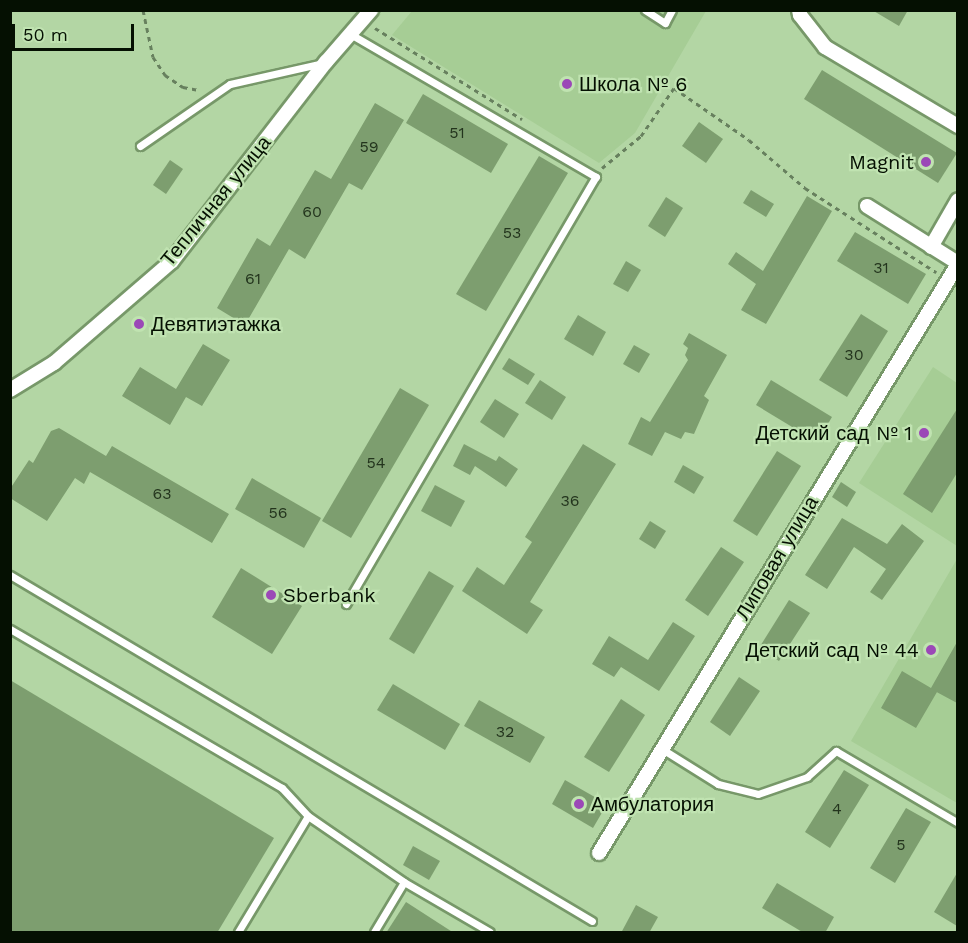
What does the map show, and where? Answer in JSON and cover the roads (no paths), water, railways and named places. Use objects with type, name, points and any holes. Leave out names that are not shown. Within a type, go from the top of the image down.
[{"type":"street","points":[[800,10],[800,15],[825,47],[957,126]]},
{"type":"street","name":"Тепличная улица","points":[[10,390],[54,363],[172,261],[326,62],[367,16]]},
{"type":"street","points":[[931,246],[957,200]]},
{"type":"street","points":[[867,206],[957,263]]},
{"type":"street","name":"Липовая улица","points":[[599,852],[957,263]]},
{"type":"lane","points":[[645,10],[665,23],[672,10]]},
{"type":"lane","points":[[346,604],[596,177],[352,35]]},
{"type":"lane","points":[[140,146],[230,84],[326,62]]},
{"type":"lane","points":[[10,575],[592,921]]},
{"type":"lane","points":[[10,629],[282,788],[308,816],[404,882],[490,933]]},
{"type":"lane","points":[[661,748],[718,784],[758,794],[807,777],[836,751],[957,824]]},
{"type":"lane","points":[[238,933],[308,816]]},
{"type":"lane","points":[[375,933],[404,882]]},
{"type":"place","name":"Школа № 6","points":[[567,84]]},
{"type":"place","name":"Magnit","points":[[926,162]]},
{"type":"place","name":"Девятиэтажка","points":[[139,324]]},
{"type":"place","name":"Детский сад № 1","points":[[924,433]]},
{"type":"place","name":"Sberbank","points":[[271,595]]},
{"type":"place","name":"Детский сад № 44","points":[[931,650]]},
{"type":"place","name":"Амбулатория","points":[[579,804]]}]
